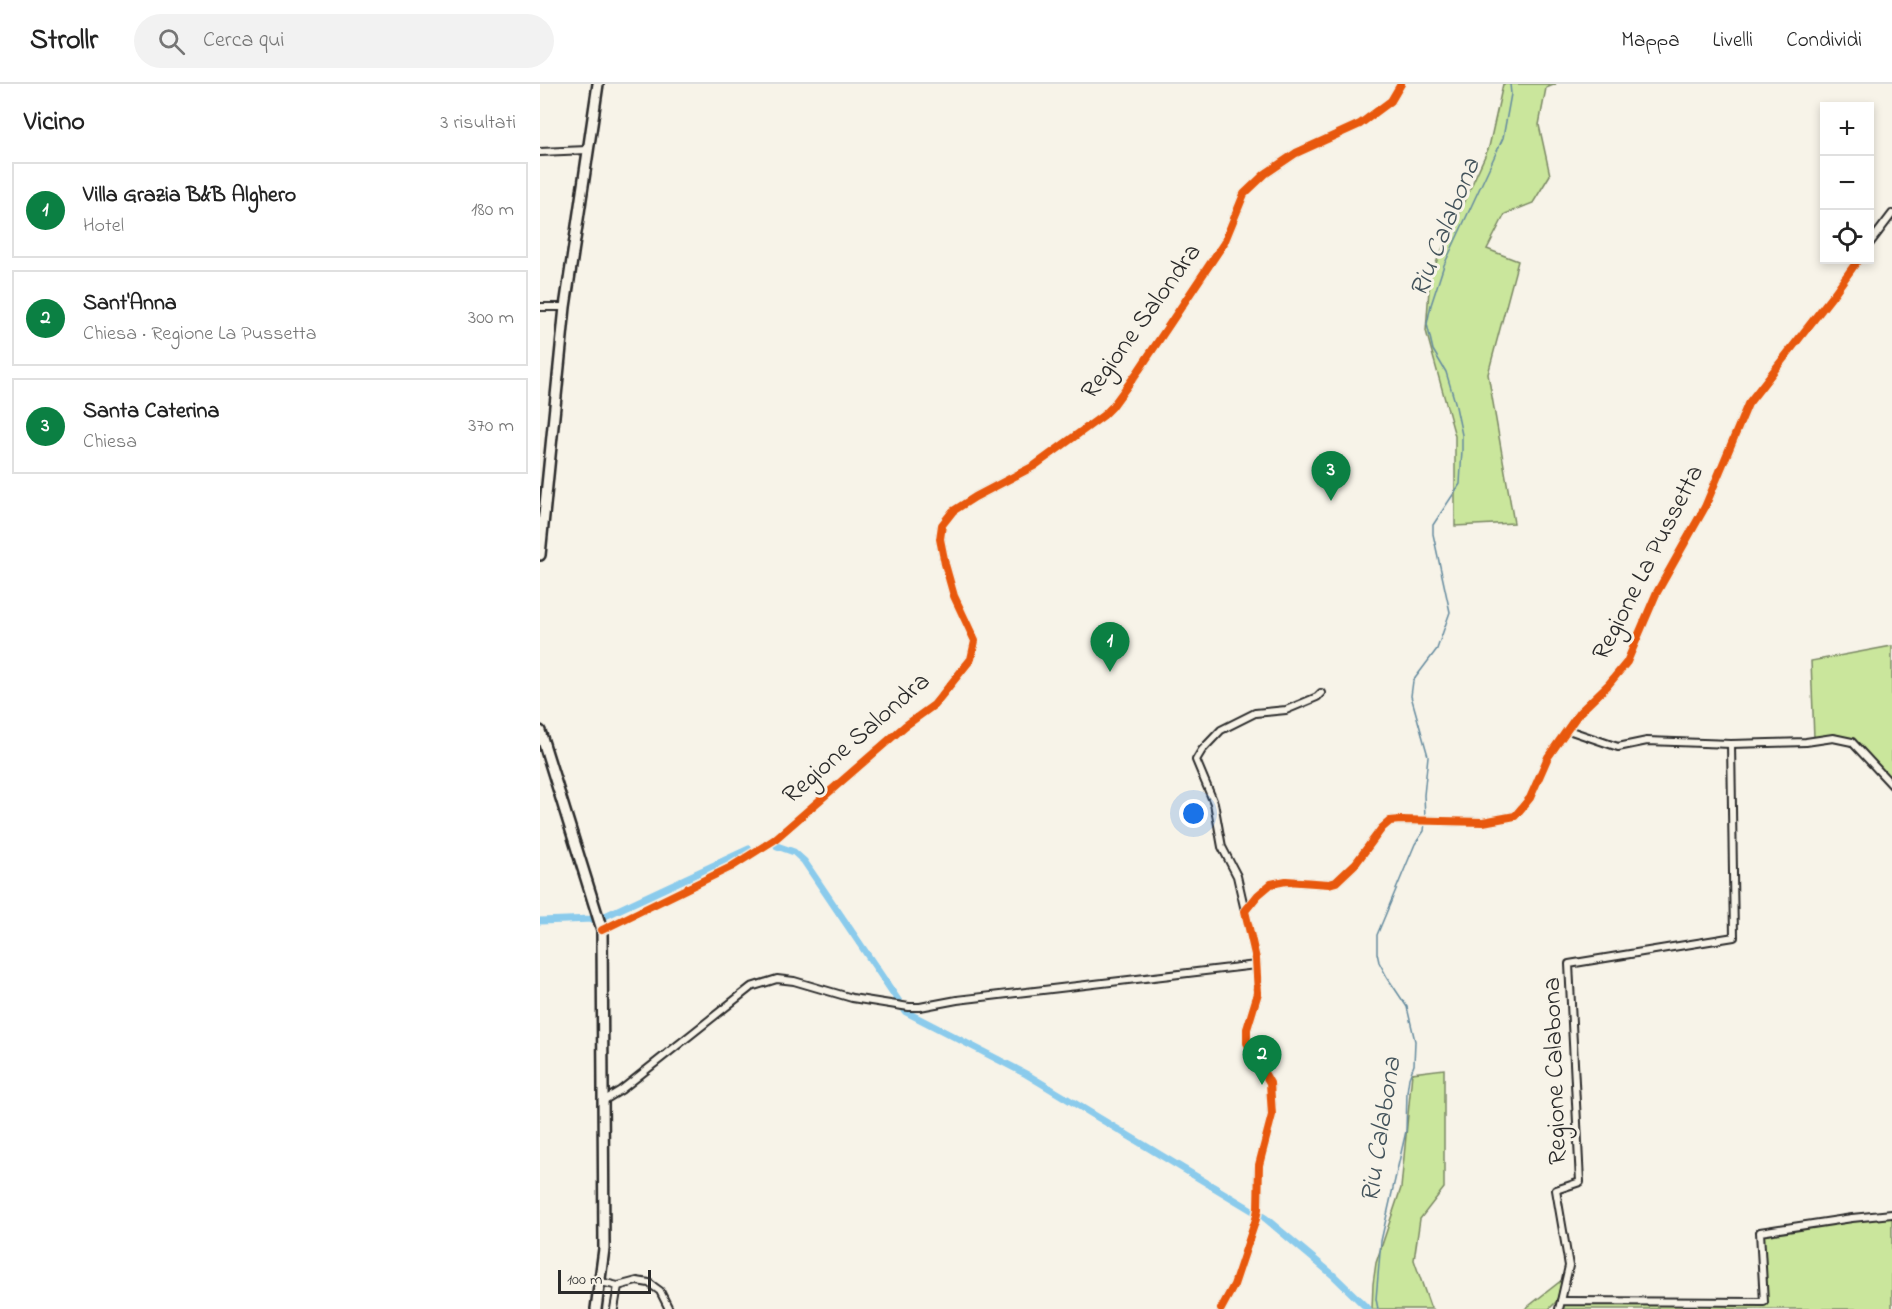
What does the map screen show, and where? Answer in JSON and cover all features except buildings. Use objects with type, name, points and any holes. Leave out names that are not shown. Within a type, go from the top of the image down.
[{"type":"main road","points":[[540,555],[565,307],[598,84]]},
{"type":"main road","points":[[540,731],[599,922],[604,1249],[596,1309]]},
{"type":"street","name":"Regione Salondra","points":[[599,922],[731,867],[774,840],[904,726],[934,705],[972,659],[975,641],[954,596],[940,539],[942,525],[953,511],[1034,466],[1104,415],[1139,370],[1224,243],[1244,194],[1265,174],[1296,153],[1360,124],[1391,101],[1401,84]]},
{"type":"street","points":[[540,152],[587,150]]},
{"type":"street","points":[[1874,237],[1892,214]]},
{"type":"street","name":"Regione La Pussetta","points":[[1245,911],[1271,884],[1286,881],[1329,884],[1336,882],[1356,863],[1382,828],[1390,822],[1407,820],[1483,822],[1515,816],[1530,798],[1548,757],[1579,713],[1608,685],[1627,662],[1656,594],[1705,507],[1748,404],[1855,264]]},
{"type":"street","points":[[540,307],[565,307]]},
{"type":"street","points":[[1221,1309],[1234,1285],[1256,1219],[1258,1165],[1272,1115],[1270,1083],[1247,1043],[1247,1029],[1258,993],[1256,965],[1245,911],[1237,876],[1222,847],[1214,803],[1196,760],[1221,730],[1255,713],[1286,710],[1317,697],[1321,693]]},
{"type":"street","points":[[1568,730],[1618,747],[1647,741],[1731,744],[1806,742],[1833,738],[1852,742],[1892,785]]},
{"type":"street","name":"Regione Calabona","points":[[1561,1301],[1569,1266],[1556,1190],[1580,1182],[1569,964],[1734,937],[1731,744]]},
{"type":"street","points":[[602,1102],[621,1090],[751,987],[777,979],[794,981],[852,998],[897,1006],[920,1007],[957,1000],[1256,965]]},
{"type":"street","points":[[1559,1309],[1561,1301],[1764,1302],[1760,1232],[1892,1214]]},
{"type":"street","points":[[601,1282],[618,1286],[637,1281],[649,1283],[660,1291],[669,1309]]},
{"type":"street","points":[[614,1309],[618,1286]]},
{"type":"green space","points":[[1503,84],[1556,84],[1546,88],[1539,125],[1550,175],[1533,203],[1505,214],[1487,249],[1518,261],[1488,374],[1514,523],[1455,526],[1455,436],[1426,331],[1430,276],[1489,147]]},
{"type":"green space","points":[[1892,646],[1892,783],[1854,740],[1835,734],[1814,738],[1811,661]]},
{"type":"green space","points":[[1444,1069],[1444,1188],[1420,1219],[1414,1260],[1433,1309],[1372,1309],[1376,1263],[1401,1188],[1412,1073]]},
{"type":"green space","points":[[1892,1215],[1892,1309],[1561,1309],[1562,1303],[1764,1303],[1761,1233]]},
{"type":"green space","points":[[1562,1280],[1557,1301],[1549,1309],[1525,1309]]},
{"type":"waterway","name":"Riu Calabona","points":[[1425,818],[1424,795],[1428,756],[1411,696],[1413,681],[1437,649],[1450,612],[1433,525],[1460,484],[1462,450],[1462,435],[1455,402],[1446,372],[1433,350],[1427,324],[1444,265],[1503,138],[1511,94],[1510,84]]},
{"type":"waterway","name":"Riu Calabona","points":[[1378,1309],[1376,1299],[1381,1241],[1406,1131],[1407,1092],[1414,1065],[1415,1041],[1407,1007],[1379,962],[1377,935],[1415,844],[1424,831],[1425,822]]},
{"type":"waterway","points":[[777,846],[794,852],[804,861],[906,1012],[1026,1074],[1265,1218],[1333,1275],[1368,1309]]},
{"type":"waterway","points":[[540,921],[603,917],[749,849]]},
{"type":"cycle path","points":[[602,930],[731,867],[774,840],[905,726],[934,705],[971,659],[975,641],[954,596],[940,539],[942,525],[953,511],[1034,466],[1104,415],[1139,370],[1224,243],[1244,194],[1265,174],[1296,153],[1360,124],[1391,101],[1401,84]]},
{"type":"cycle path","points":[[1221,1309],[1234,1285],[1256,1219],[1259,1165],[1272,1115],[1270,1083],[1247,1043],[1247,1029],[1258,993],[1256,959],[1245,911],[1271,884],[1286,881],[1329,884],[1336,882],[1356,863],[1382,828],[1390,821],[1483,822],[1515,816],[1530,798],[1548,757],[1579,713],[1608,685],[1627,662],[1656,594],[1705,507],[1748,404],[1855,264]]},
{"type":"place","name":"Santa Caterina","points":[[1331,501]]},
{"type":"place","name":"Villa Grazia B&B Alghero","points":[[1110,672]]},
{"type":"place","name":"Sant'Anna","points":[[1262,1085]]}]
